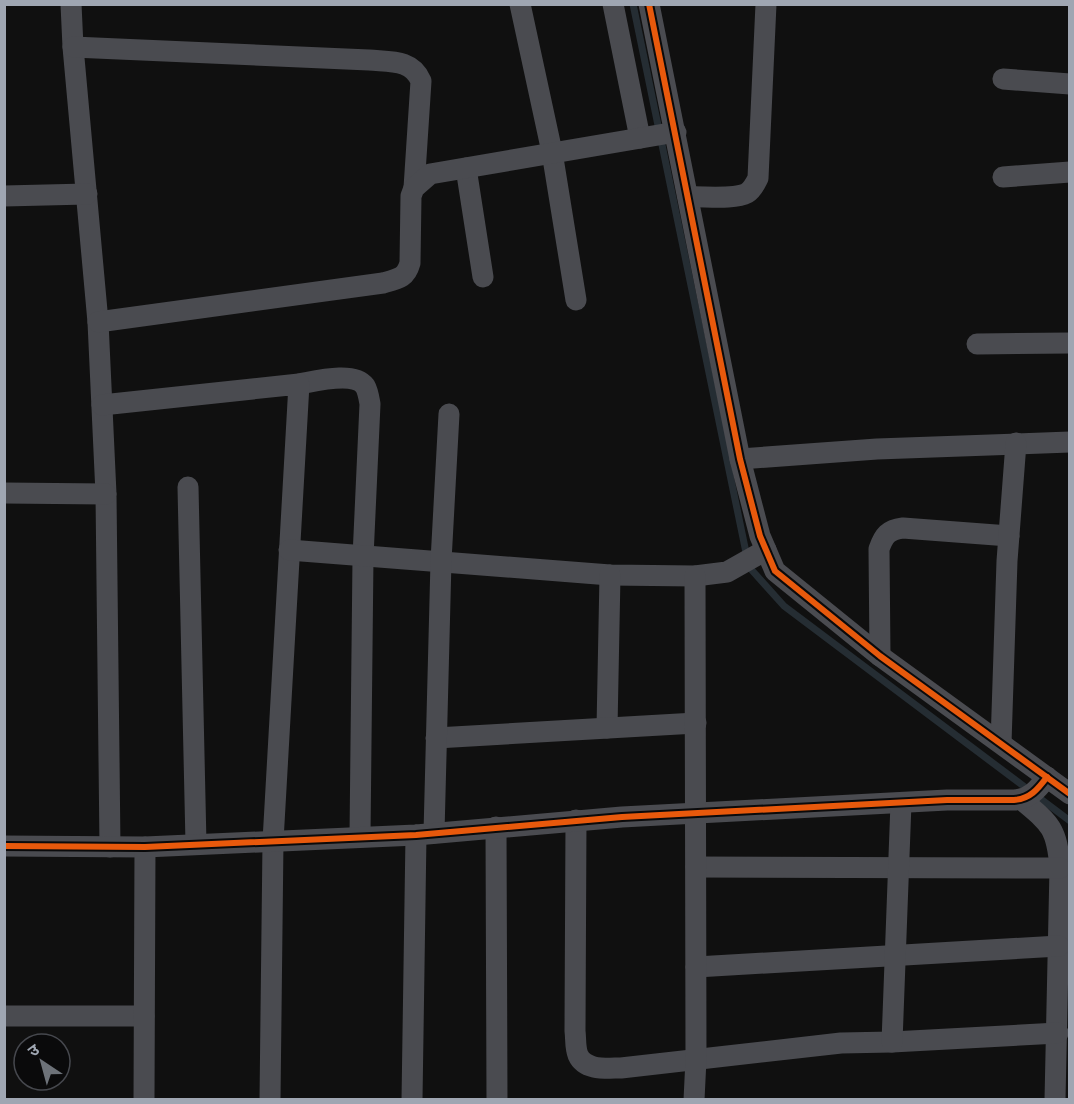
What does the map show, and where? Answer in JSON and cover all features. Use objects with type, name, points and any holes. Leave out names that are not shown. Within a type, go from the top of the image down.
[{"type":"street","points":[[71,4],[98,322],[102,405],[106,494],[110,847]]},
{"type":"street","points":[[520,4],[552,152],[576,300]]},
{"type":"street","points":[[613,4],[658,135],[688,197],[740,459],[760,536],[762,553],[775,571],[880,656],[1001,743],[1035,789],[1045,819],[1055,833],[1064,915],[1059,946],[1055,1100]]},
{"type":"street","points":[[649,4],[658,135]]},
{"type":"street","points":[[688,197],[738,195],[748,192],[758,177],[766,4]]},
{"type":"street","points":[[74,47],[399,62],[411,66],[422,81],[414,188],[411,196],[410,263],[402,278],[383,283],[98,322]]},
{"type":"street","points":[[1004,80],[1070,84]]},
{"type":"street","points":[[414,188],[430,174],[658,135]]},
{"type":"street","points":[[466,168],[483,277]]},
{"type":"street","points":[[1003,177],[1070,172]]},
{"type":"street","points":[[4,196],[87,194]]},
{"type":"street","points":[[977,344],[1070,343]]},
{"type":"street","points":[[102,405],[342,378],[354,379],[364,384],[370,404],[363,557],[360,836]]},
{"type":"street","points":[[270,1100],[273,841],[299,384]]},
{"type":"street","points":[[412,1100],[425,834],[436,738],[441,561],[449,414]]},
{"type":"street","points":[[740,459],[877,449],[1070,442]]},
{"type":"street","points":[[1001,743],[1009,536],[1016,443]]},
{"type":"street","points":[[188,487],[196,844]]},
{"type":"street","points":[[4,493],[106,494]]},
{"type":"street","points":[[880,656],[879,549],[884,536],[893,530],[903,528],[1009,536]]},
{"type":"street","points":[[290,550],[610,575],[695,576],[716,575],[736,569],[762,553]]},
{"type":"street","points":[[607,728],[610,575]]},
{"type":"street","points":[[694,1100],[696,1059],[695,576]]},
{"type":"street","points":[[436,738],[696,723]]},
{"type":"street","points":[[4,846],[145,847],[425,834],[576,820],[901,803],[1035,789],[1070,794]]},
{"type":"street","points":[[892,1042],[901,803]]},
{"type":"street","points":[[576,820],[575,1031],[578,1055],[585,1063],[594,1067],[621,1068],[841,1042],[892,1042],[1058,1033]]},
{"type":"street","points":[[496,827],[498,1100]]},
{"type":"street","points":[[144,1100],[145,847]]},
{"type":"street","points":[[696,867],[1060,868]]},
{"type":"street","points":[[696,967],[1059,946]]},
{"type":"street","points":[[4,1016],[144,1016]]},
{"type":"waterway","points":[[633,4],[749,567],[784,606],[1070,821]]},
{"type":"cycle path","points":[[649,4],[740,459],[760,536],[775,571],[880,656],[1070,794]]},
{"type":"cycle path","points":[[4,846],[145,847],[416,835],[622,817],[947,800],[1014,800],[1029,795],[1047,777]]}]
